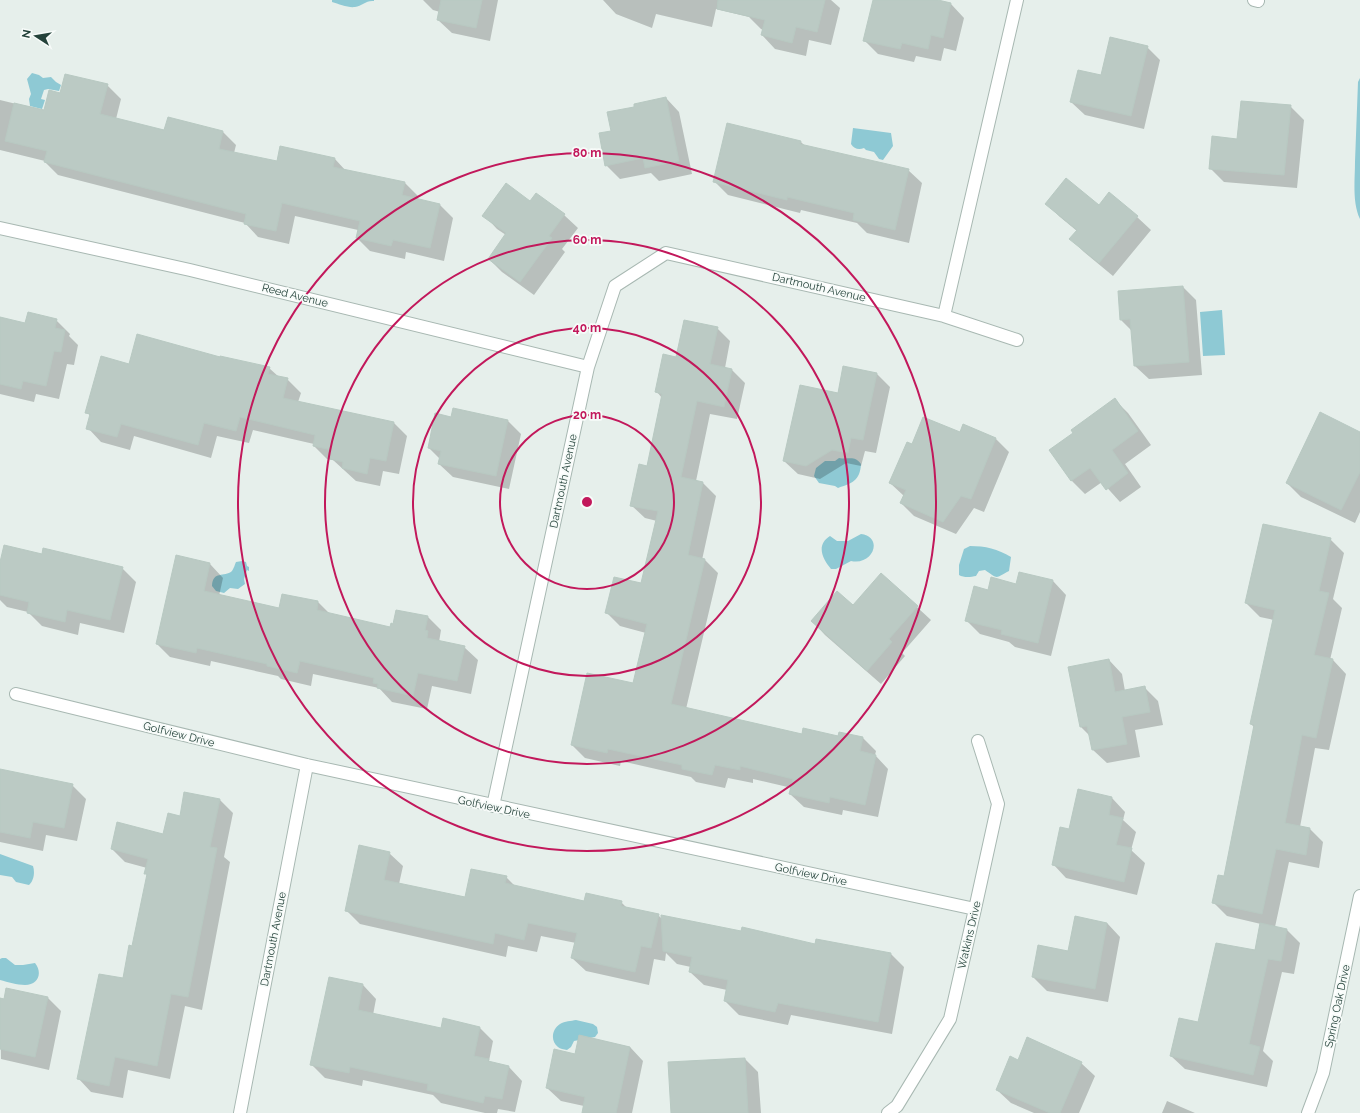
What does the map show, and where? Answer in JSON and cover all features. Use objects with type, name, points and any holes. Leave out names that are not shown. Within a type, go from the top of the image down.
[{"type":"street","points":[[944,316],[1017,0]]},
{"type":"street","name":"Reed Avenue","points":[[0,228],[197,272],[588,367]]},
{"type":"street","name":"Dartmouth Avenue","points":[[493,806],[588,367],[615,286],[666,253],[944,316],[1017,340]]},
{"type":"street","name":"Golfview Drive","points":[[16,694],[307,766],[975,909]]},
{"type":"street","name":"Watkins Drive","points":[[888,1113],[896,1106],[950,1019],[998,804],[978,741]]},
{"type":"street","name":"Dartmouth Avenue","points":[[240,1113],[307,766]]},
{"type":"street","name":"Spring Oak Drive","points":[[1308,1113],[1324,1073],[1360,896]]},
{"type":"water","points":[[332,0],[374,1],[369,1],[352,7],[332,2]]},
{"type":"water","points":[[32,73],[43,78],[51,77],[61,85],[59,91],[48,89],[44,90],[41,99],[45,100],[42,109],[30,106],[29,99],[31,94],[27,79]]},
{"type":"water","points":[[1360,78],[1360,219],[1357,212],[1354,183],[1358,82]]},
{"type":"water","points":[[853,128],[891,133],[893,146],[883,160],[879,159],[874,152],[864,148],[857,149],[852,146]]},
{"type":"water","points":[[1222,310],[1225,355],[1203,356],[1200,312]]},
{"type":"water","points":[[839,458],[854,459],[861,464],[857,478],[851,483],[838,488],[819,483],[814,476],[816,468],[825,461],[835,461]]},
{"type":"water","points":[[861,534],[868,536],[872,540],[874,545],[870,555],[865,559],[851,561],[836,569],[831,569],[823,556],[823,543],[830,536],[837,541],[848,541]]},
{"type":"water","points":[[970,546],[991,548],[1011,557],[1009,571],[997,577],[985,570],[979,571],[976,576],[965,577],[959,575],[959,565],[964,549]]},
{"type":"water","points":[[236,562],[246,562],[247,566],[249,567],[249,571],[247,570],[244,579],[245,584],[238,589],[230,588],[224,593],[216,591],[212,586],[214,578],[219,575],[229,573],[232,571]]},
{"type":"water","points":[[0,854],[33,866],[34,876],[29,885],[16,882],[12,877],[0,875]]},
{"type":"water","points":[[6,958],[15,965],[35,963],[39,971],[38,978],[33,983],[25,985],[0,980],[0,959]]},
{"type":"water","points":[[576,1020],[593,1024],[597,1027],[598,1033],[595,1037],[574,1041],[571,1047],[567,1050],[559,1048],[555,1044],[553,1038],[555,1029],[562,1023]]},
{"type":"building","points":[[441,0],[482,0],[476,28],[437,20]]},
{"type":"building","points":[[718,0],[825,0],[817,32],[796,27],[792,43],[761,35],[765,20],[717,9]]},
{"type":"building","points":[[873,0],[938,0],[951,3],[943,38],[931,35],[928,49],[902,43],[900,49],[863,41]]},
{"type":"building","points":[[1110,37],[1148,46],[1131,116],[1070,102],[1078,70],[1101,75]]},
{"type":"building","points":[[65,74],[108,84],[100,114],[164,130],[168,117],[223,131],[219,149],[277,161],[280,146],[335,158],[333,167],[405,182],[402,195],[440,204],[430,248],[393,240],[391,246],[356,238],[360,221],[282,203],[276,231],[244,224],[246,214],[44,162],[47,151],[5,141],[14,103],[44,110],[49,90],[60,93]]},
{"type":"building","points":[[666,97],[679,161],[645,168],[643,158],[605,166],[599,133],[611,131],[607,112],[634,107],[634,104]]},
{"type":"building","points":[[1241,101],[1291,105],[1284,175],[1209,169],[1212,136],[1237,139]]},
{"type":"building","points":[[727,123],[801,141],[800,144],[909,169],[895,230],[853,220],[854,213],[787,197],[787,200],[713,182]]},
{"type":"building","points":[[1066,178],[1099,205],[1109,192],[1138,216],[1099,263],[1069,239],[1077,230],[1045,204]]},
{"type":"building","points":[[506,183],[530,201],[536,193],[565,214],[549,236],[552,238],[520,282],[488,259],[506,233],[482,216]]},
{"type":"building","points":[[1183,286],[1189,362],[1134,366],[1130,319],[1120,320],[1118,291]]},
{"type":"building","points":[[28,312],[57,319],[55,328],[65,330],[61,352],[54,351],[46,386],[23,381],[21,389],[0,384],[0,317],[25,323]]},
{"type":"building","points":[[684,320],[718,327],[710,364],[732,369],[724,407],[697,401],[681,477],[703,482],[688,555],[705,559],[671,704],[802,734],[803,728],[838,736],[839,732],[863,737],[860,751],[876,755],[865,805],[830,797],[829,803],[789,794],[793,779],[740,766],[740,770],[715,765],[712,775],[682,769],[682,765],[608,749],[607,753],[571,745],[587,673],[633,683],[647,624],[605,613],[614,577],[641,583],[658,511],[630,506],[639,464],[647,466],[662,394],[655,392],[663,354],[676,357]]},
{"type":"building","points":[[137,334],[220,357],[270,367],[268,374],[288,378],[283,398],[394,422],[386,461],[370,458],[367,474],[342,468],[343,462],[330,459],[332,450],[313,446],[315,435],[240,417],[236,431],[204,423],[198,445],[121,424],[117,437],[86,429],[90,414],[85,413],[101,356],[129,364]]},
{"type":"building","points":[[843,366],[877,373],[863,440],[851,438],[848,453],[832,450],[806,466],[783,461],[800,385],[838,393]]},
{"type":"building","points":[[1115,398],[1138,431],[1112,450],[1128,473],[1106,490],[1090,468],[1071,481],[1049,450],[1073,433],[1071,430]]},
{"type":"building","points":[[453,408],[508,420],[496,476],[438,464],[441,451],[428,448],[435,413],[451,417]]},
{"type":"building","points":[[1320,412],[1360,432],[1360,472],[1341,510],[1286,483]]},
{"type":"building","points":[[923,417],[960,432],[963,424],[996,438],[971,499],[961,496],[943,522],[900,503],[906,490],[889,483],[907,442],[912,444]]},
{"type":"building","points":[[1263,524],[1331,538],[1319,591],[1329,593],[1314,655],[1333,659],[1316,738],[1302,735],[1285,823],[1310,828],[1306,855],[1276,849],[1262,914],[1212,903],[1218,875],[1224,876],[1254,725],[1250,724],[1275,610],[1245,603]]},
{"type":"building","points":[[4,545],[42,554],[43,548],[123,567],[110,620],[67,610],[65,622],[27,613],[29,602],[0,595],[0,562]]},
{"type":"building","points":[[176,555],[210,563],[204,591],[279,608],[282,594],[318,601],[317,610],[390,627],[391,623],[393,624],[396,610],[428,616],[425,630],[428,631],[427,638],[465,646],[457,681],[418,673],[413,696],[377,688],[378,684],[373,683],[374,678],[300,661],[297,673],[267,666],[267,664],[197,648],[196,653],[156,644]]},
{"type":"building","points":[[1019,572],[1053,580],[1038,643],[1001,634],[1002,630],[965,621],[974,586],[988,590],[991,577],[1016,584]]},
{"type":"building","points":[[881,573],[918,606],[889,639],[892,642],[867,671],[811,621],[837,591],[853,605]]},
{"type":"building","points":[[1109,659],[1115,692],[1145,686],[1150,712],[1122,717],[1127,744],[1092,750],[1087,726],[1080,727],[1068,667]]},
{"type":"building","points":[[0,769],[73,784],[64,828],[33,822],[30,838],[0,832]]},
{"type":"building","points":[[1078,789],[1112,797],[1109,815],[1123,818],[1116,845],[1132,848],[1124,882],[1052,865],[1060,827],[1069,829]]},
{"type":"building","points":[[184,792],[220,799],[210,847],[217,848],[188,997],[171,994],[157,1066],[115,1057],[109,1086],[77,1079],[99,974],[123,978],[129,945],[132,946],[147,874],[144,874],[148,859],[111,849],[117,822],[163,834],[168,813],[180,816]]},
{"type":"building","points":[[359,845],[390,852],[384,880],[465,897],[471,869],[507,876],[505,883],[584,901],[586,893],[622,901],[621,906],[659,914],[651,948],[641,946],[635,972],[571,958],[577,933],[528,923],[524,940],[495,933],[493,944],[345,911]]},
{"type":"building","points":[[661,915],[741,931],[742,927],[815,944],[816,939],[891,953],[878,1022],[778,1003],[775,1012],[724,1001],[728,980],[689,972],[692,957],[663,951]]},
{"type":"building","points":[[1075,916],[1107,923],[1095,989],[1032,977],[1038,945],[1068,951]]},
{"type":"building","points":[[1260,923],[1287,929],[1281,961],[1268,959],[1249,1044],[1260,1047],[1253,1075],[1170,1056],[1179,1018],[1198,1022],[1216,943],[1255,950]]},
{"type":"building","points":[[329,977],[363,984],[358,1010],[441,1028],[443,1018],[480,1027],[474,1056],[489,1059],[488,1061],[509,1066],[502,1099],[485,1096],[483,1103],[427,1090],[428,1084],[350,1067],[349,1073],[310,1065]]},
{"type":"building","points":[[6,988],[48,997],[35,1057],[0,1049],[0,998],[4,999]]},
{"type":"building","points":[[579,1035],[630,1047],[616,1113],[582,1113],[585,1097],[546,1088],[554,1049],[575,1054]]},
{"type":"building","points":[[1027,1037],[1082,1062],[1060,1113],[1050,1113],[996,1090],[1010,1056],[1018,1060]]},
{"type":"building","points":[[745,1058],[748,1113],[671,1113],[668,1062]]}]
